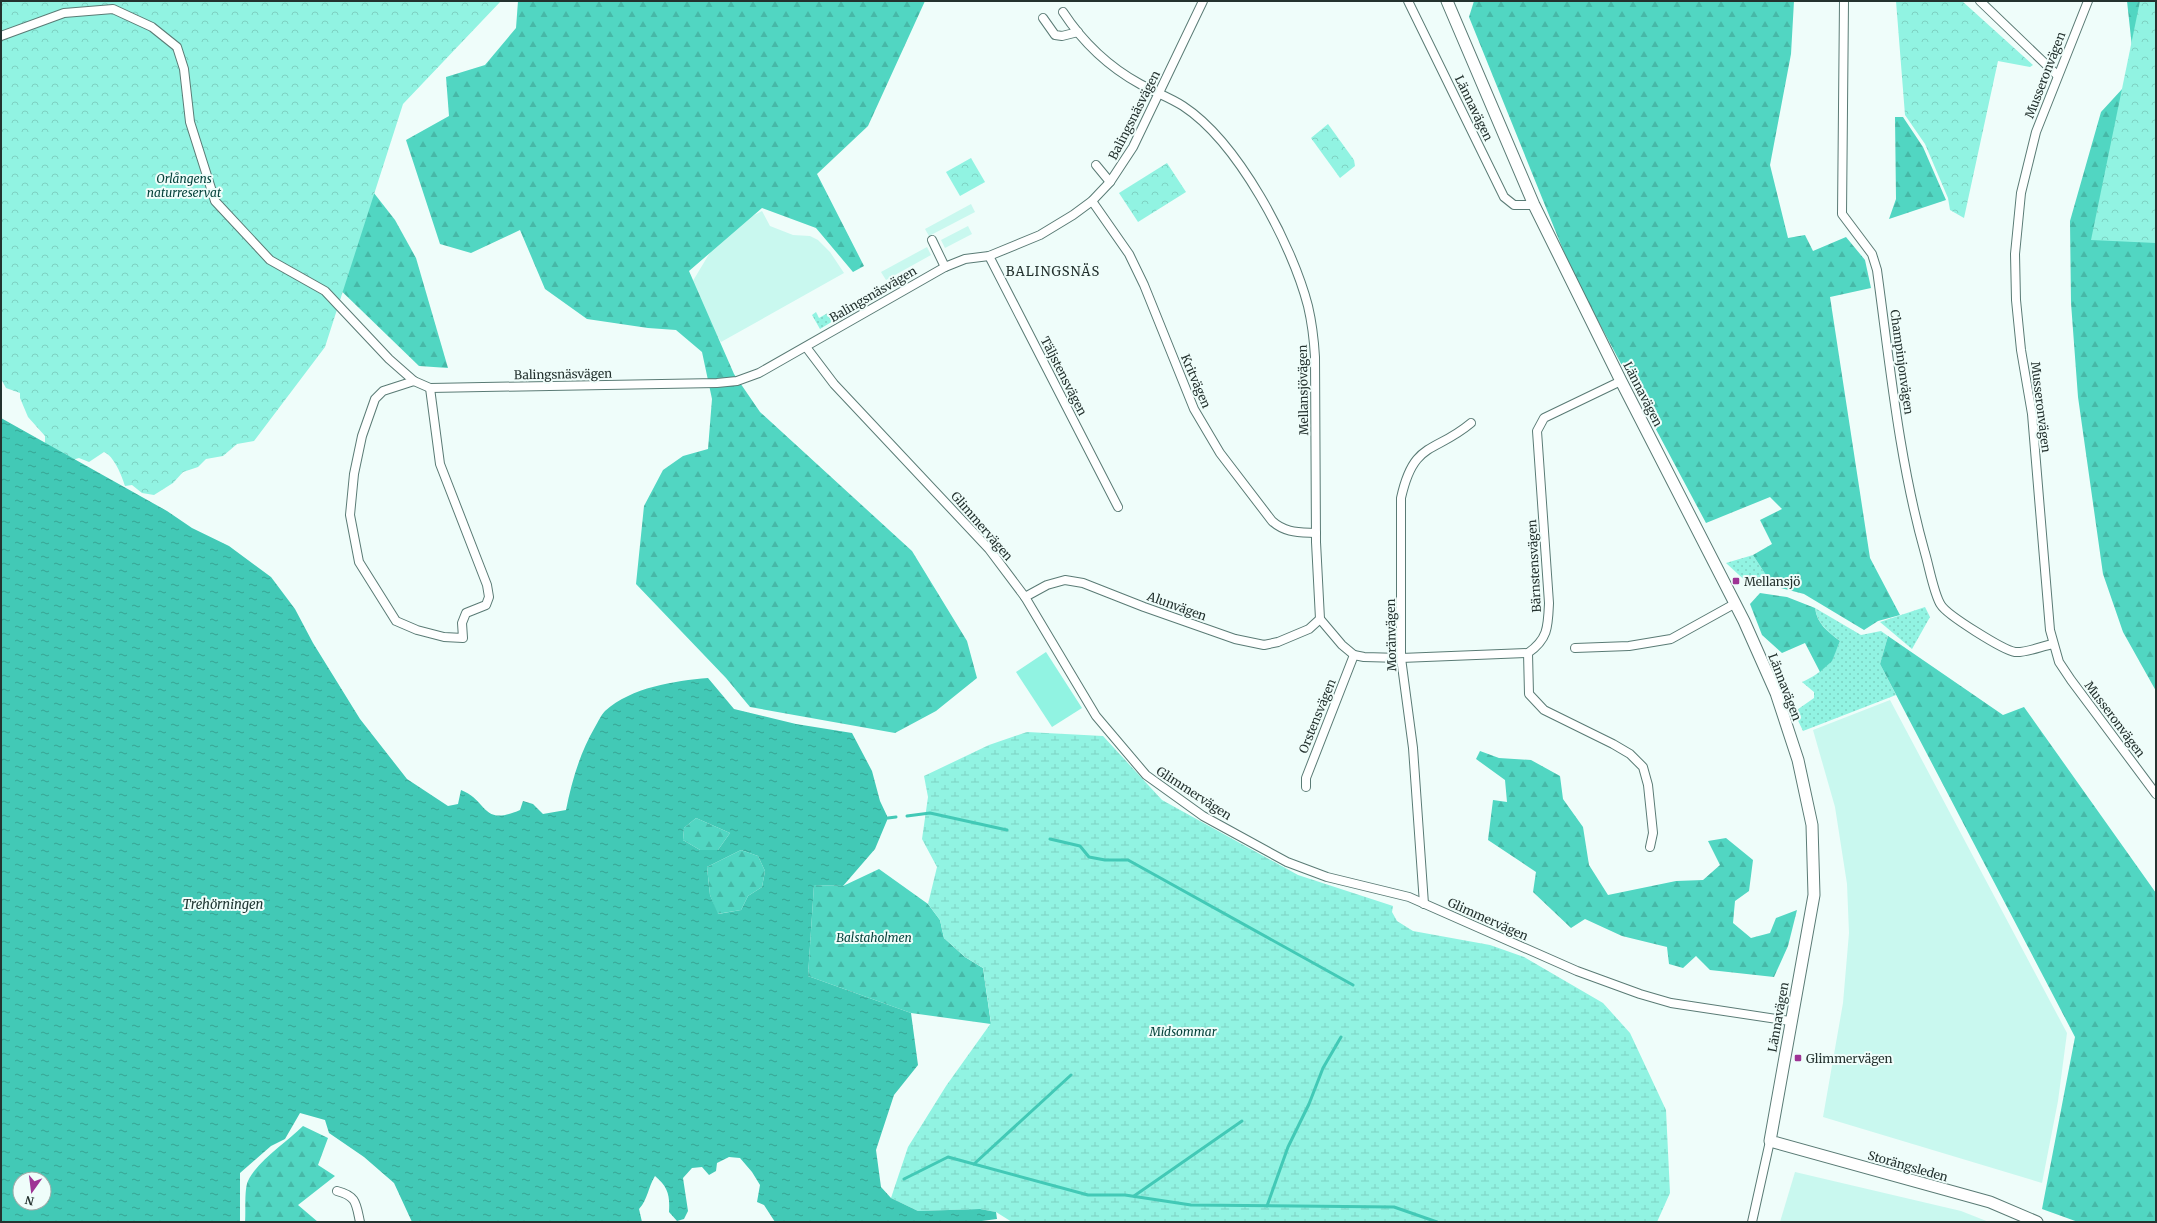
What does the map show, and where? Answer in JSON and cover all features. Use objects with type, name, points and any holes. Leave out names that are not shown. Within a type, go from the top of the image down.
[{"type":"main road","name":"Lännavägen","points":[[1447,1],[1534,205],[1621,381],[1736,603],[1776,693],[1798,760],[1812,825],[1814,895],[1790,1021],[1770,1141]]},
{"type":"main road","name":"Storängsleden","points":[[1770,1141],[1990,1202],[2037,1222]]},
{"type":"street","name":"Balingsnäsvägen","points":[[1,36],[64,13],[112,10],[152,27],[177,47],[184,69],[190,122],[215,202],[270,260],[325,291],[389,359],[414,381],[430,388],[737,381],[759,373],[945,267],[965,259],[990,256],[1040,235],[1073,215],[1092,201],[1110,182],[1133,147],[1203,1]]},
{"type":"street","name":"Lännavägen","points":[[1408,1],[1504,197],[1514,204],[1534,205]]},
{"type":"street","name":"Champinjonvägen","points":[[1844,1],[1842,214],[1872,254],[1877,270],[1904,467],[1914,515],[1941,605],[1962,622],[2002,648],[2015,652],[2053,644]]},
{"type":"street","points":[[1980,1],[2058,75]]},
{"type":"street","name":"Musseronvägen","points":[[2088,1],[2036,132],[2021,193],[2015,254],[2017,307],[2021,350],[2032,414],[2042,554],[2053,644],[2059,662],[2071,680],[2156,794]]},
{"type":"street","name":"Mellansjövägen","points":[[1063,12],[1093,49],[1116,69],[1193,113],[1221,140],[1251,182],[1290,252],[1308,306],[1313,330],[1317,477],[1316,532],[1320,619]]},
{"type":"street","points":[[1043,18],[1055,34],[1062,36],[1078,32]]},
{"type":"street","points":[[1096,165],[1110,182]]},
{"type":"street","name":"Kritvägen","points":[[1092,201],[1129,254],[1144,285],[1194,409],[1220,453],[1272,521],[1280,528],[1296,532],[1316,532]]},
{"type":"street","points":[[932,240],[945,267]]},
{"type":"street","name":"Täljstensvägen","points":[[990,256],[1118,507]]},
{"type":"street","name":"Glimmervägen","points":[[806,347],[834,384],[989,548],[1025,597],[1096,716],[1146,775],[1203,816],[1287,862],[1328,877],[1409,897],[1577,971],[1640,994],[1671,1003],[1790,1021]]},
{"type":"street","points":[[414,381],[383,391],[375,399],[362,436],[354,474],[350,515],[359,562],[396,621],[424,632],[444,637],[463,638],[462,623],[466,614],[486,605],[489,598],[487,585],[440,464],[430,388]]},
{"type":"street","name":"Bärnstensvägen","points":[[1528,653],[1543,639],[1548,623],[1549,603],[1537,431],[1544,418],[1621,381]]},
{"type":"street","name":"Moränvägen","points":[[1424,904],[1413,748],[1401,658],[1401,498],[1405,481],[1411,466],[1421,455],[1445,439],[1456,436],[1471,422]]},
{"type":"street","name":"Alunvägen","points":[[1025,597],[1047,585],[1065,580],[1083,583],[1228,637],[1264,645],[1278,642],[1309,629],[1320,619]]},
{"type":"street","points":[[1575,648],[1629,646],[1671,638],[1736,603]]},
{"type":"street","points":[[1320,619],[1332,636],[1354,655],[1401,658],[1528,653],[1529,694],[1544,710],[1613,744],[1630,754],[1643,767],[1648,785],[1653,833],[1650,847]]},
{"type":"street","name":"Orstensvägen","points":[[1306,787],[1306,778],[1354,655]]},
{"type":"street","name":"Lännavägen","points":[[1752,1222],[1770,1141]]},
{"type":"street","points":[[337,1191],[349,1194],[356,1202],[360,1222]]},
{"type":"shaded area","points":[[971,204],[975,212],[929,236],[925,229]]},
{"type":"shaded area","points":[[762,211],[770,226],[793,235],[810,236],[818,240],[830,252],[844,273],[721,342],[688,289],[723,231]]},
{"type":"shaded area","points":[[968,226],[972,234],[945,248],[941,240]]},
{"type":"shaded area","points":[[927,247],[931,255],[886,280],[881,272]]},
{"type":"shaded area","points":[[1890,700],[2067,1033],[2058,1101],[2042,1183],[1823,1117],[1843,1003],[1849,933],[1847,884],[1835,807],[1813,730]]},
{"type":"shaded area","points":[[1795,1172],[1961,1211],[1989,1222],[1780,1222]]},
{"type":"green space","name":"Orlångens naturreservat","points":[[1,1],[501,1],[403,104],[325,347],[254,441],[237,444],[223,456],[206,459],[198,467],[183,472],[173,483],[154,495],[142,493],[132,485],[125,486],[120,472],[114,462],[108,454],[104,452],[89,462],[79,458],[72,460],[45,445],[45,436],[28,417],[20,398],[20,393],[6,388],[1,379]]},
{"type":"green space","points":[[518,1],[925,1],[868,126],[817,174],[864,266],[853,272],[816,228],[762,208],[689,271],[734,374],[760,412],[912,551],[967,641],[977,678],[936,711],[895,733],[750,707],[726,678],[636,584],[644,506],[663,470],[683,456],[708,449],[712,399],[702,352],[676,330],[648,328],[587,319],[545,289],[520,230],[471,253],[440,244],[406,140],[449,116],[446,77],[485,65],[516,28]]},
{"type":"green space","points":[[1474,1],[1794,1],[1791,54],[1770,165],[1788,238],[1805,235],[1813,251],[1846,237],[1865,260],[1871,288],[1830,297],[1870,558],[1900,615],[1878,621],[1864,630],[1804,594],[1773,586],[1753,555],[1772,544],[1760,520],[1782,509],[1770,497],[1706,523],[1572,272],[1469,17]]},
{"type":"green space","points":[[1896,1],[1962,1],[2033,65],[2030,67],[1998,61],[1964,218],[1950,210],[1948,198],[1925,144],[1905,115]]},
{"type":"green space","points":[[2127,1],[2156,1],[2156,691],[2123,632],[2103,574],[2078,397],[2071,303],[2070,221],[2101,112],[2135,75]]},
{"type":"green space","points":[[2140,1],[2156,1],[2156,243],[2091,240]]},
{"type":"green space","points":[[1895,117],[1903,117],[1923,147],[1946,200],[1889,219],[1896,199]]},
{"type":"green space","points":[[1328,124],[1354,160],[1355,166],[1340,178],[1311,138]]},
{"type":"green space","points":[[971,158],[985,182],[960,196],[946,172]]},
{"type":"green space","points":[[1167,163],[1186,192],[1138,222],[1119,193]]},
{"type":"green space","points":[[370,188],[395,220],[416,258],[448,368],[419,366],[329,279]]},
{"type":"green space","points":[[833,310],[838,318],[820,329],[812,315],[816,312],[819,318]]},
{"type":"green space","points":[[1753,555],[1773,586],[1751,586],[1726,563]]},
{"type":"green space","points":[[1760,593],[1787,597],[1815,608],[1818,619],[1827,631],[1840,641],[1832,661],[1820,672],[1805,643],[1782,653],[1762,635],[1750,604]]},
{"type":"green space","points":[[1925,607],[1930,617],[1912,649],[1880,622]]},
{"type":"green space","points":[[1815,608],[1861,635],[1881,631],[1888,636],[1880,664],[1896,695],[1803,731],[1794,712],[1814,698],[1814,692],[1802,682],[1826,666],[1840,641],[1827,631],[1818,618]]},
{"type":"green space","points":[[1888,636],[2003,715],[2024,707],[2156,893],[2156,1222],[2078,1222],[2042,1209],[2075,1037],[1880,664]]},
{"type":"green space","points":[[1046,652],[1082,708],[1052,727],[1016,672]]},
{"type":"green space","name":"Midsommar","points":[[1027,732],[1103,736],[1162,800],[1298,875],[1393,906],[1392,912],[1397,921],[1413,931],[1490,945],[1524,957],[1603,1003],[1630,1033],[1666,1110],[1670,1193],[1657,1222],[1012,1222],[996,1212],[980,1209],[918,1211],[891,1198],[908,1147],[946,1086],[991,1023],[983,968],[965,957],[944,938],[940,920],[928,904],[937,867],[922,839],[928,797],[924,776],[989,745]]},
{"type":"green space","points":[[1480,751],[1499,758],[1531,760],[1560,776],[1563,799],[1583,827],[1589,865],[1608,895],[1676,881],[1703,880],[1720,865],[1708,841],[1726,838],[1753,860],[1749,891],[1735,901],[1733,923],[1751,938],[1770,933],[1776,918],[1797,910],[1788,946],[1774,977],[1710,970],[1696,956],[1683,968],[1669,964],[1667,947],[1622,936],[1585,919],[1571,928],[1533,892],[1536,872],[1488,840],[1493,800],[1507,802],[1505,780],[1476,759]]},
{"type":"green space","points":[[696,818],[730,833],[718,850],[700,850],[683,840],[684,828]]},
{"type":"green space","points":[[741,850],[758,856],[765,871],[762,887],[748,896],[741,910],[717,914],[710,895],[707,867]]},
{"type":"green space","name":"Balstaholmen","points":[[879,869],[928,904],[940,920],[944,938],[965,957],[983,968],[991,1024],[911,1013],[808,976],[814,885],[843,886]]},
{"type":"green space","points":[[303,1126],[328,1138],[318,1165],[335,1176],[298,1205],[318,1222],[245,1222],[246,1190],[248,1181],[258,1166],[265,1159]]},
{"type":"water","name":"Trehörningen","points":[[1,418],[167,511],[192,528],[229,546],[271,577],[295,609],[313,643],[360,719],[407,779],[448,806],[458,804],[461,790],[477,800],[486,810],[498,816],[520,810],[523,801],[533,804],[543,814],[566,810],[574,777],[581,757],[590,737],[605,711],[628,696],[668,683],[708,678],[734,709],[796,724],[852,733],[872,771],[880,801],[888,818],[875,849],[843,886],[814,885],[808,976],[911,1013],[918,1065],[894,1095],[876,1150],[881,1187],[891,1198],[918,1211],[980,1209],[996,1212],[997,1219],[974,1222],[775,1222],[764,1205],[757,1202],[760,1185],[752,1172],[740,1158],[729,1157],[717,1163],[716,1171],[709,1175],[702,1167],[692,1168],[683,1178],[688,1211],[684,1219],[677,1221],[669,1212],[667,1192],[663,1184],[655,1176],[639,1209],[642,1222],[412,1222],[394,1183],[364,1157],[329,1133],[325,1120],[300,1113],[285,1139],[271,1146],[240,1173],[240,1222],[1,1222]],"holes":[[[696,818],[730,833],[718,850],[700,850],[683,840],[684,828]],[[741,850],[758,856],[765,871],[762,887],[748,896],[741,910],[718,914],[710,895],[707,867]]]},
{"type":"waterway","points":[[907,816],[930,813],[1007,830]]},
{"type":"waterway","points":[[888,818],[896,817]]},
{"type":"waterway","points":[[1050,839],[1080,846],[1089,857],[1105,860],[1128,860],[1353,985]]},
{"type":"waterway","points":[[1267,1206],[1288,1147],[1309,1104],[1323,1068],[1341,1037]]},
{"type":"waterway","points":[[974,1164],[1071,1075]]},
{"type":"waterway","points":[[1134,1196],[1242,1121]]},
{"type":"waterway","points":[[904,1179],[948,1157],[1088,1195],[1125,1195],[1191,1205],[1394,1207],[1437,1222]]},
{"type":"place","name":"Mellansjö","points":[[1736,581]]},
{"type":"place","name":"Glimmervägen","points":[[1798,1058]]},
{"type":"district","name":"BALINGSNÄS","points":[[1053,271]]}]
